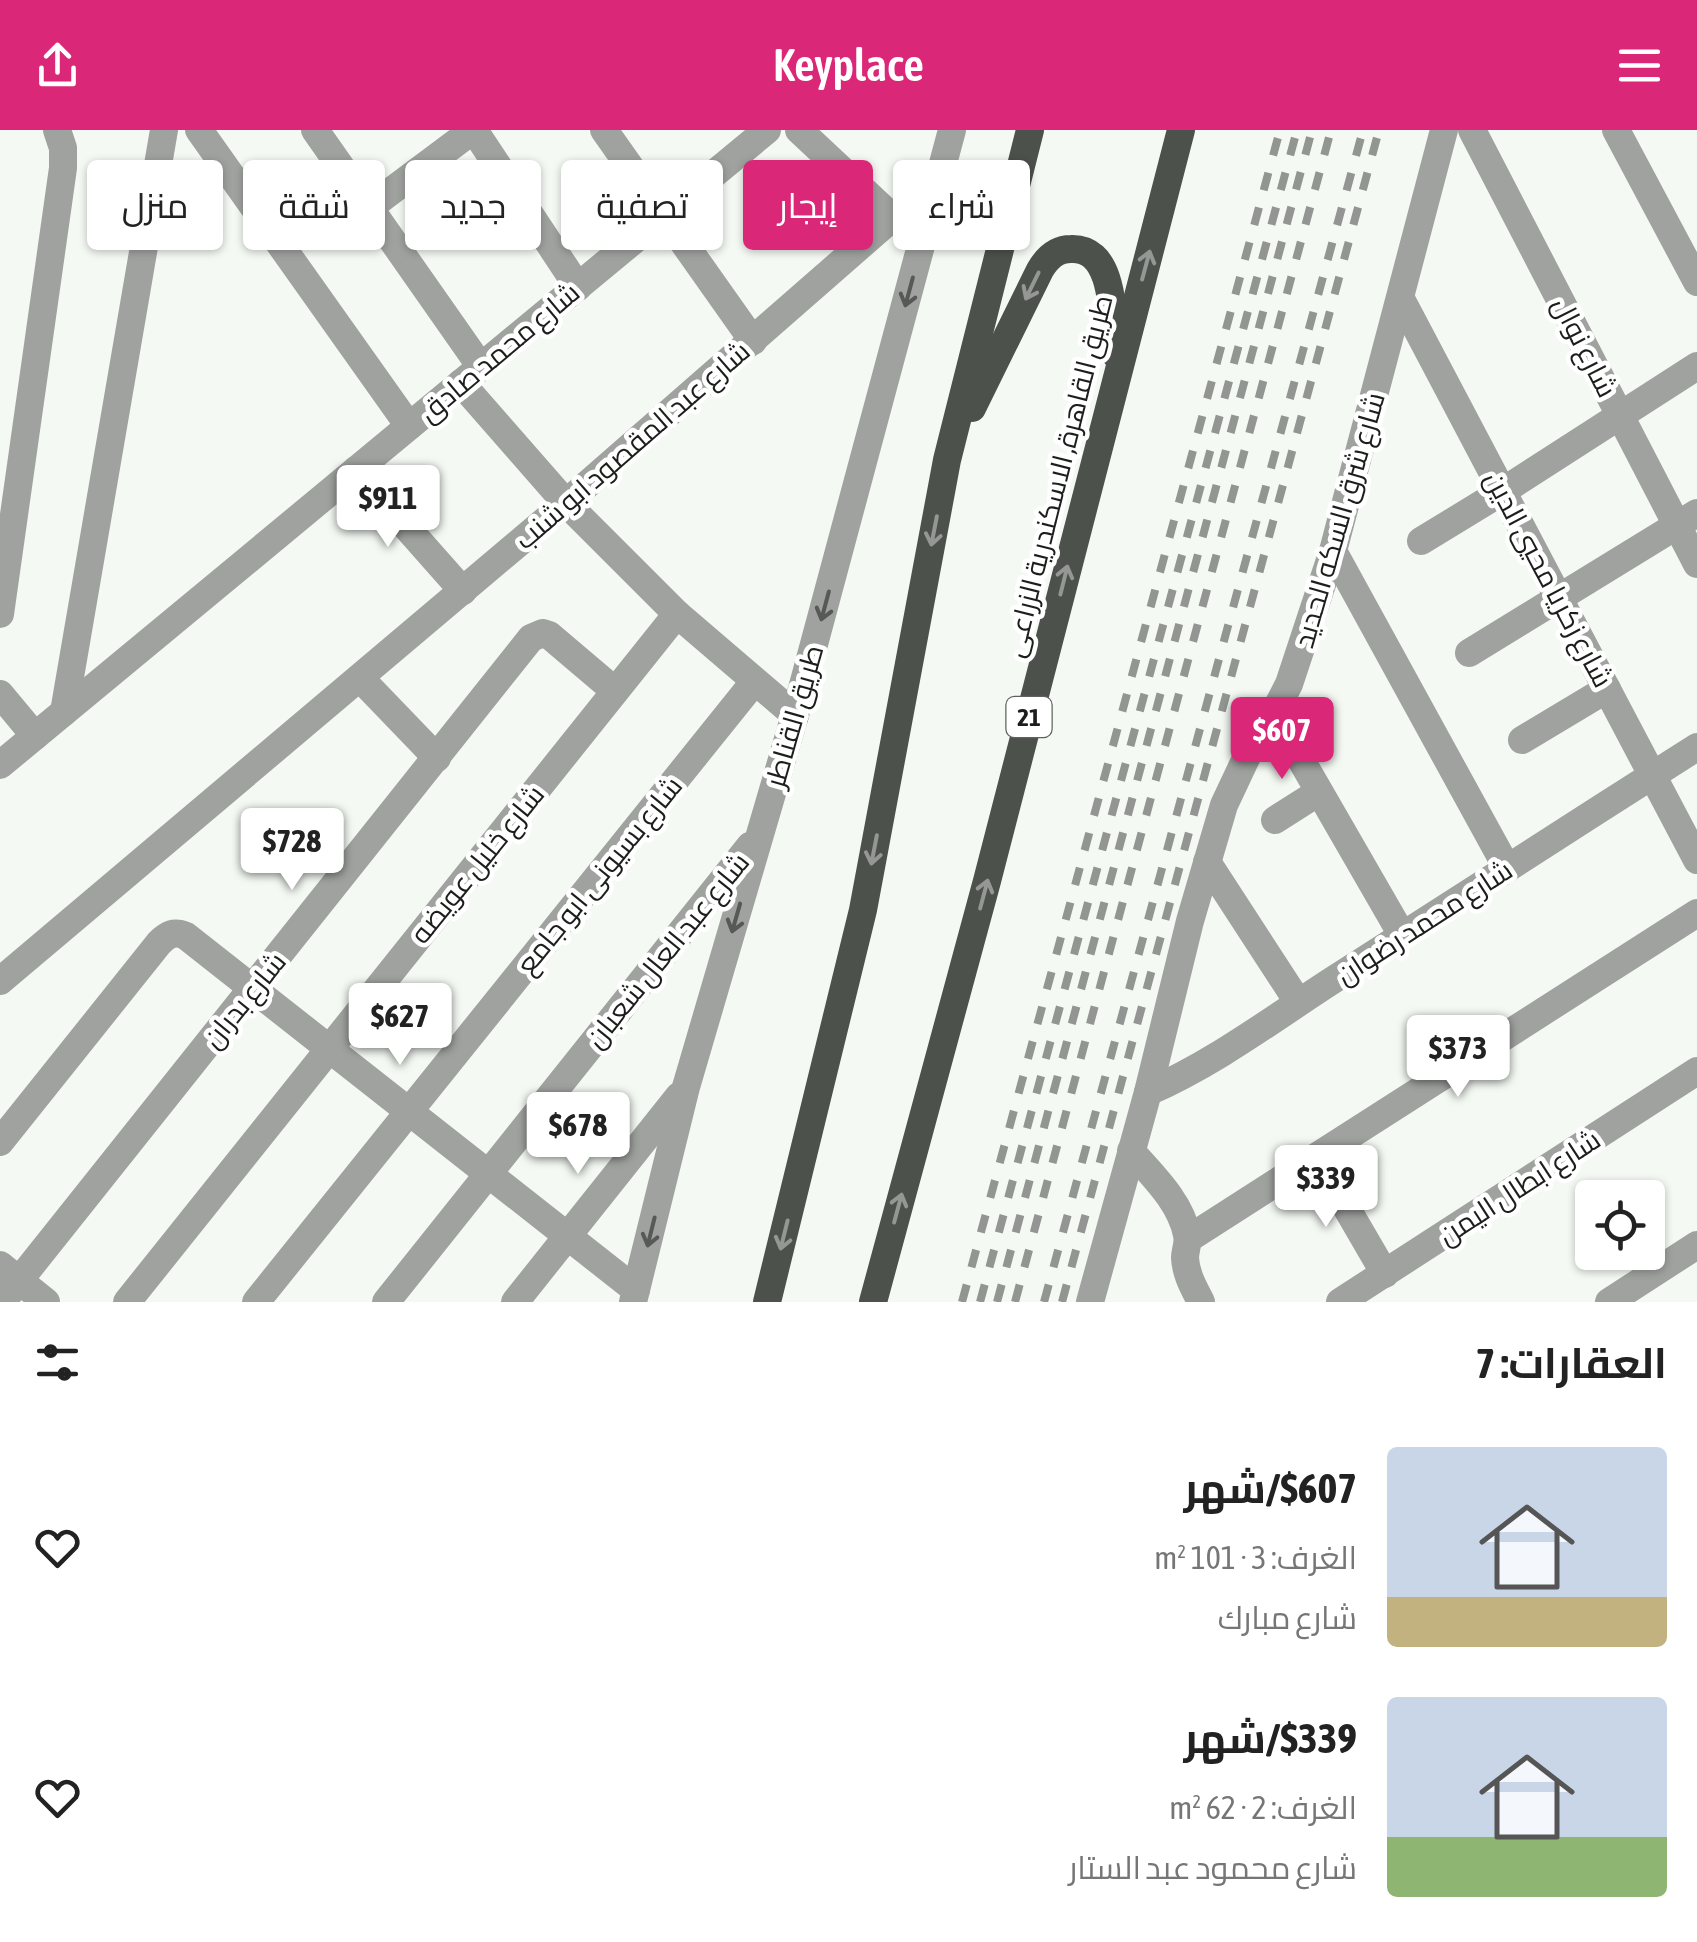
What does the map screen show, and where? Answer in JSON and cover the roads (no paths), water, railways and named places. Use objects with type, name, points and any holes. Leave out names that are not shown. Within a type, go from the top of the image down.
[{"type":"highway","points":[[767,1302],[864,910],[947,460],[1030,130]]},
{"type":"highway","name":"طريق القاهرة, الاسكندرية الزراعى","points":[[872,1302],[982,900],[1181,130]]},
{"type":"highway","points":[[947,460],[1040,270],[1060,250],[1075,248],[1088,252],[1106,274],[1118,372]]},
{"type":"street","points":[[0,614],[63,168],[63,148],[57,130]]},
{"type":"street","points":[[64,712],[164,130]]},
{"type":"street","points":[[199,130],[410,426]]},
{"type":"street","points":[[315,130],[336,160]]},
{"type":"street","points":[[385,197],[473,130],[578,287]]},
{"type":"street","points":[[604,130],[625,160]]},
{"type":"street","name":"شارع محمد صادق","points":[[723,167],[768,130]]},
{"type":"street","points":[[799,130],[893,218]]},
{"type":"street","name":"طريق القناطر","points":[[944,160],[952,130]]},
{"type":"street","name":"شارع نوال","points":[[1472,130],[1620,415],[1687,519],[1697,564]]},
{"type":"street","points":[[1616,130],[1697,282]]},
{"type":"street","name":"شارع شرق السكه الحديد","points":[[1090,1302],[1224,805],[1289,684],[1333,551],[1448,135]]},
{"type":"street","name":"شارع عبد المقصود ابو شنب","points":[[0,981],[463,591],[893,218]]},
{"type":"street","points":[[385,233],[471,375],[566,502],[677,614],[796,715]]},
{"type":"street","name":"شارع محمد صادق","points":[[0,765],[623,250]]},
{"type":"street","points":[[688,250],[752,341]]},
{"type":"street","name":"طريق القناطر","points":[[634,1296],[686,1087],[796,715],[920,250]]},
{"type":"street","name":"شارع زكريا محيي الدين","points":[[1401,299],[1697,860]]},
{"type":"street","points":[[1421,541],[1697,366]]},
{"type":"street","points":[[356,470],[463,591]]},
{"type":"street","points":[[1469,653],[1687,519]]},
{"type":"street","points":[[1333,551],[1507,868]]},
{"type":"street","name":"شارع خليل عويضه","points":[[127,1302],[677,614]]},
{"type":"street","name":"شارع بدران","points":[[7,1282],[253,988],[531,638],[543,633],[553,638],[614,691]]},
{"type":"street","points":[[360,678],[437,758]]},
{"type":"street","name":"شارع بسيونى ابو جامع","points":[[256,1302],[754,682]]},
{"type":"street","points":[[1522,740],[1607,689]]},
{"type":"street","points":[[0,694],[35,736]]},
{"type":"street","points":[[1274,713],[1402,936]]},
{"type":"street","name":"شارع محمد رضوان","points":[[1148,1092],[1198,1069],[1697,747]]},
{"type":"street","points":[[1275,820],[1319,792]]},
{"type":"street","name":"شارع عبد العال شعبان","points":[[386,1302],[760,833]]},
{"type":"street","points":[[1207,862],[1298,1002]]},
{"type":"street","points":[[1188,1239],[1697,913]]},
{"type":"street","points":[[3,1130],[159,942],[168,934],[178,933],[567,1236],[634,1296]]},
{"type":"street","name":"شارع ابطال اليمن","points":[[1340,1302],[1697,1071]]},
{"type":"street","points":[[514,1302],[686,1087]]},
{"type":"street","points":[[1132,1151],[1173,1203],[1188,1239],[1188,1276],[1202,1302]]},
{"type":"street","points":[[1317,1157],[1385,1274]]},
{"type":"street","points":[[1609,1302],[1697,1245]]},
{"type":"street","points":[[7,1282],[46,1302]]},
{"type":"railway","points":[[962,1302],[1280,130]]},
{"type":"railway","points":[[980,1302],[1297,130]]},
{"type":"railway","points":[[997,1302],[1312,130]]},
{"type":"railway","points":[[1015,1302],[1331,130]]},
{"type":"railway","points":[[1044,1302],[1363,130]]},
{"type":"railway","points":[[1062,1302],[1379,130]]}]
